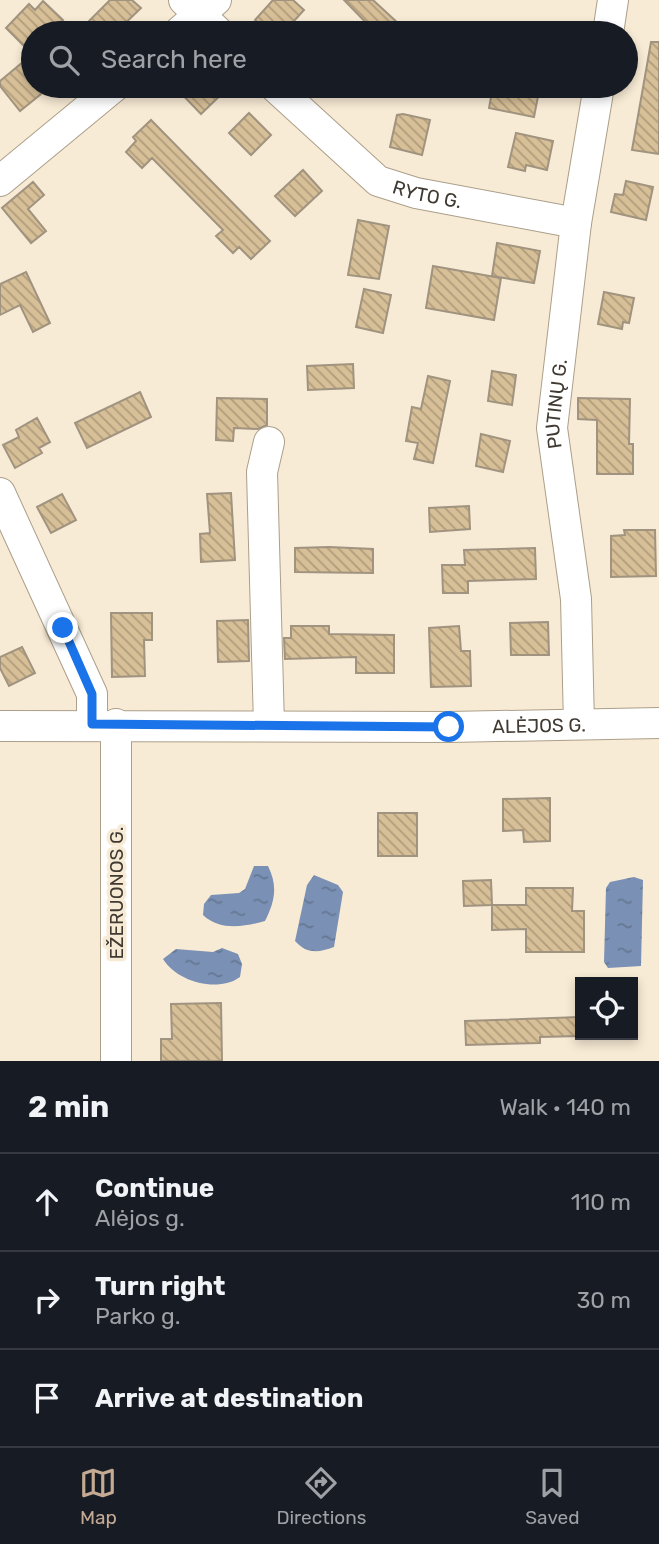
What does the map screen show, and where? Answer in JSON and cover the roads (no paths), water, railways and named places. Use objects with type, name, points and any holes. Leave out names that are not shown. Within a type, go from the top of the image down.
[{"type":"street","points":[[610,21],[613,0]]},
{"type":"street","points":[[0,181],[100,98]]},
{"type":"street","name":"RYTO G.","points":[[287,98],[378,181],[416,193],[576,223]]},
{"type":"street","name":"PUTINŲ G.","points":[[579,724],[576,599],[552,428],[576,223],[597,98]]},
{"type":"street","points":[[269,442],[262,472],[269,725]]},
{"type":"street","name":"EŽERUONOS G.","points":[[0,493],[104,724],[116,1061]]},
{"type":"street","name":"ALĖJOS G.","points":[[0,726],[659,723]]},
{"type":"water","points":[[254,866],[268,866],[273,880],[273,900],[265,921],[225,926],[203,915],[204,904],[211,895],[239,893],[245,889]]},
{"type":"water","points":[[314,875],[338,885],[343,892],[334,947],[318,951],[308,950],[295,941],[307,885]]},
{"type":"water","points":[[634,877],[643,880],[641,966],[608,968],[604,962],[606,888],[610,882]]},
{"type":"water","points":[[222,948],[238,954],[242,964],[240,977],[221,984],[198,983],[188,979],[169,967],[163,959],[176,949],[213,952]]}]
